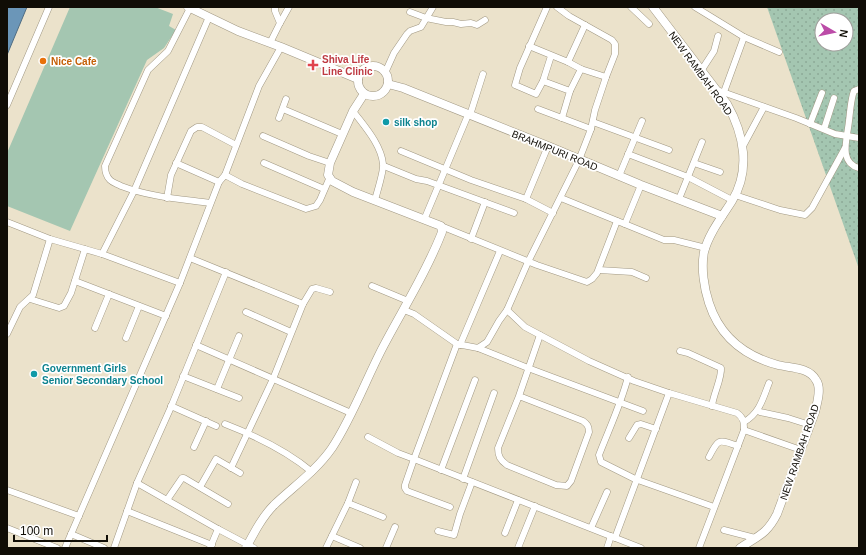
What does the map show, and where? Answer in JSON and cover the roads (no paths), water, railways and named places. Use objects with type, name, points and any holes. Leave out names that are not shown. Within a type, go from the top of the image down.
[{"type":"street","points":[[7,105],[49,7]]},
{"type":"street","points":[[275,7],[280,23]]},
{"type":"street","points":[[270,43],[289,7]]},
{"type":"street","points":[[385,73],[394,53],[407,34],[410,31],[421,27],[433,7]]},
{"type":"street","points":[[547,7],[529,46],[515,85],[536,94],[543,81],[551,56]]},
{"type":"street","points":[[478,348],[487,342],[498,321],[507,310],[528,262],[579,160],[591,129],[606,77],[615,54],[615,44],[612,40],[556,7]]},
{"type":"street","points":[[632,7],[649,24]]},
{"type":"street","name":"NEW RAMBAH ROAD","points":[[653,7],[701,71],[720,91],[735,119],[743,146],[744,159],[741,176],[734,197],[709,240],[704,253],[703,268],[705,288],[714,316],[731,341],[762,360],[809,372],[816,378],[818,384],[818,397],[815,412],[772,525],[766,532],[740,548]]},
{"type":"street","points":[[695,7],[744,37],[779,52]]},
{"type":"street","points":[[210,203],[167,198],[134,191],[109,179],[105,173],[105,166],[148,70],[168,51],[189,8],[270,43],[358,78]]},
{"type":"street","points":[[410,12],[426,18],[461,24],[471,23],[477,25],[485,20]]},
{"type":"street","points":[[102,254],[134,191],[209,17]]},
{"type":"street","points":[[568,62],[585,25]]},
{"type":"street","points":[[701,71],[712,55],[718,36]]},
{"type":"street","points":[[744,37],[720,91],[835,134],[859,138]]},
{"type":"street","points":[[529,46],[581,69],[606,77]]},
{"type":"street","points":[[65,548],[180,283],[218,182],[225,174],[259,86],[282,47]]},
{"type":"street","points":[[376,67],[385,73],[388,84],[379,95],[369,96],[364,94],[359,87],[358,78],[360,73],[365,69],[376,67]]},
{"type":"street","points":[[562,118],[570,91],[581,69]]},
{"type":"street","points":[[424,220],[469,115],[483,74]]},
{"type":"street","points":[[543,81],[570,91]]},
{"type":"street","name":"BRAHMPURI ROAD","points":[[388,84],[403,88],[641,185],[722,216]]},
{"type":"street","points":[[628,154],[688,177],[734,197],[780,210],[806,215],[812,208],[845,148],[849,112],[853,94],[854,91],[859,89]]},
{"type":"street","points":[[810,124],[822,93]]},
{"type":"street","points":[[364,94],[353,111],[330,163],[328,175],[332,181],[500,251],[587,282],[592,279],[599,270],[617,221]]},
{"type":"street","points":[[824,129],[834,98]]},
{"type":"street","points":[[279,118],[286,99]]},
{"type":"street","points":[[743,146],[764,107]]},
{"type":"street","points":[[283,109],[342,134]]},
{"type":"street","points":[[538,109],[591,129]]},
{"type":"street","points":[[353,111],[369,132],[380,152],[384,166],[375,200]]},
{"type":"street","points":[[619,176],[642,121]]},
{"type":"street","points":[[593,122],[669,150]]},
{"type":"street","points":[[167,198],[170,175],[191,131],[197,127],[202,127],[236,144]]},
{"type":"street","points":[[263,136],[309,156],[330,163]]},
{"type":"street","points":[[679,199],[702,142]]},
{"type":"street","points":[[526,199],[548,146]]},
{"type":"street","points":[[845,148],[848,161],[854,167],[859,168]]},
{"type":"street","points":[[401,151],[526,199],[553,213]]},
{"type":"street","points":[[176,163],[218,182]]},
{"type":"street","points":[[264,163],[324,189]]},
{"type":"street","points":[[694,163],[720,172]]},
{"type":"street","points":[[384,166],[416,179],[439,185],[514,213]]},
{"type":"street","points":[[225,174],[242,184],[306,209],[316,206],[330,177]]},
{"type":"street","points":[[625,224],[641,185]]},
{"type":"street","points":[[561,198],[664,240],[674,240],[706,248]]},
{"type":"street","points":[[471,239],[485,202]]},
{"type":"street","points":[[8,225],[102,254],[180,283]]},
{"type":"street","points":[[138,484],[249,547],[259,523],[274,505],[312,472],[332,448],[440,238],[442,232],[441,226]]},
{"type":"street","points":[[7,334],[20,307],[33,295],[50,239]]},
{"type":"street","points":[[30,299],[59,308],[64,306],[71,293],[85,249]]},
{"type":"street","points":[[450,507],[407,491],[405,485],[459,344],[500,251]]},
{"type":"street","points":[[190,258],[303,304]]},
{"type":"street","points":[[599,270],[632,272],[646,278]]},
{"type":"street","points":[[114,548],[127,511],[226,272]]},
{"type":"street","points":[[75,281],[166,316]]},
{"type":"street","points":[[372,286],[408,301]]},
{"type":"street","points":[[231,468],[273,379],[303,304],[312,289],[316,288],[330,292]]},
{"type":"street","points":[[95,328],[109,294]]},
{"type":"street","points":[[126,338],[139,306]]},
{"type":"street","points":[[404,310],[439,330],[459,344],[478,348],[643,411]]},
{"type":"street","points":[[507,310],[525,327],[589,361],[669,394],[738,413],[742,416],[744,430],[699,548]]},
{"type":"street","points":[[246,312],[291,332]]},
{"type":"street","points":[[519,396],[583,420],[588,424],[589,432],[571,481],[567,486],[556,485],[507,465],[498,455],[498,448],[519,396],[540,335]]},
{"type":"street","points":[[217,389],[239,336]]},
{"type":"street","points":[[196,345],[351,413]]},
{"type":"street","points":[[680,351],[688,353],[720,368],[720,375],[712,406]]},
{"type":"street","points":[[183,376],[239,398]]},
{"type":"street","points":[[628,377],[623,396],[599,454],[601,462],[637,479],[714,507]]},
{"type":"street","points":[[441,470],[475,380]]},
{"type":"street","points":[[744,422],[752,418],[760,406],[769,382]]},
{"type":"street","points":[[463,479],[494,393]]},
{"type":"street","points":[[606,548],[613,537],[637,479],[669,394]]},
{"type":"street","points":[[171,406],[216,426]]},
{"type":"street","points":[[760,412],[788,418],[810,425]]},
{"type":"street","points":[[194,448],[206,421]]},
{"type":"street","points":[[225,424],[248,433],[298,459],[312,472]]},
{"type":"street","points":[[629,438],[637,425],[640,424],[656,429]]},
{"type":"street","points":[[744,430],[801,450]]},
{"type":"street","points":[[368,437],[398,453],[637,547]]},
{"type":"street","points":[[709,456],[718,441],[738,446]]},
{"type":"street","points":[[200,487],[214,460],[217,460],[240,473]]},
{"type":"street","points":[[167,500],[183,478],[228,504]]},
{"type":"street","points":[[326,548],[348,503],[356,482]]},
{"type":"street","points":[[438,531],[454,535],[472,482]]},
{"type":"street","points":[[7,490],[79,516]]},
{"type":"street","points":[[591,528],[607,492]]},
{"type":"street","points":[[505,533],[518,500]]},
{"type":"street","points":[[348,503],[383,517]]},
{"type":"street","points":[[518,548],[534,506]]},
{"type":"street","points":[[127,511],[211,546],[218,530]]},
{"type":"street","points":[[386,548],[395,527]]},
{"type":"street","points":[[7,528],[57,548]]},
{"type":"street","points":[[724,530],[755,538]]},
{"type":"street","points":[[71,534],[104,548]]},
{"type":"street","points":[[332,536],[360,548]]},
{"type":"water","points":[[7,7],[27,7],[7,55]]},
{"type":"place","name":"Nice Cafe","points":[[43,61]]},
{"type":"place","name":"Shiva Life Line Clinic","points":[[313,65]]},
{"type":"place","name":"silk shop","points":[[386,122]]},
{"type":"place","name":"Government Girls Senior Secondary School","points":[[34,374]]}]
